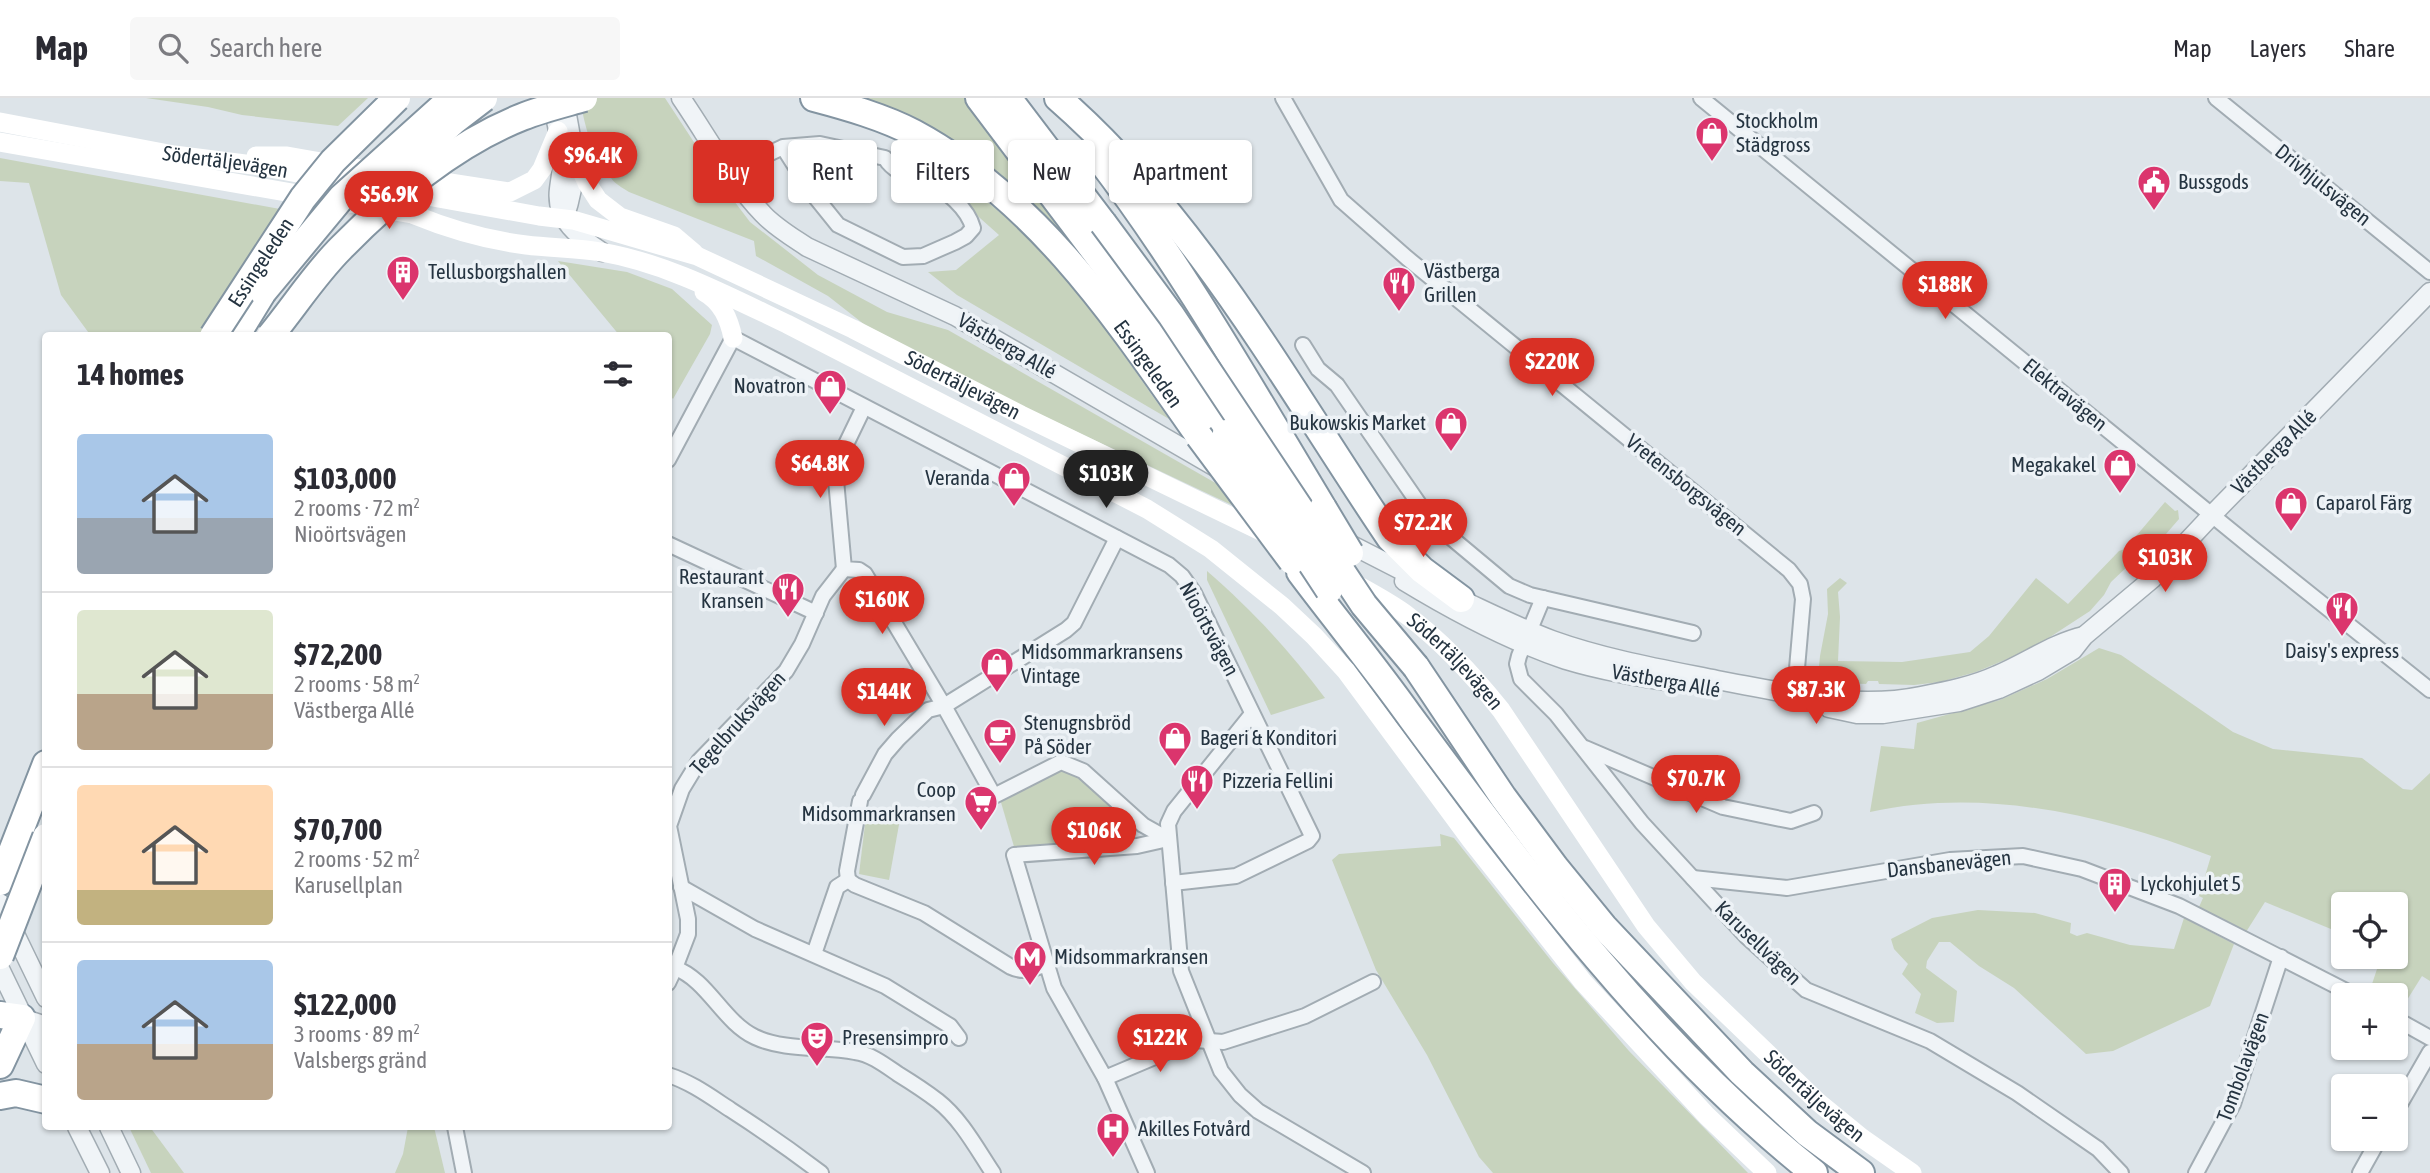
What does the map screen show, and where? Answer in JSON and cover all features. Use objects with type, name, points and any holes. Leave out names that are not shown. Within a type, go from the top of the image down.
[{"type":"highway","name":"Essingeleden","points":[[216,332],[303,198],[332,161],[397,98]]},
{"type":"highway","points":[[238,332],[263,292],[325,215],[352,186],[452,98]]},
{"type":"highway","points":[[259,332],[280,297],[338,228],[454,121],[484,98]]},
{"type":"highway","points":[[273,332],[340,249],[410,186],[493,131],[542,110],[584,98]]},
{"type":"highway","name":"Essingeleden","points":[[814,98],[853,108],[913,133],[994,186],[1035,224],[1112,312],[1199,436],[1408,713]]},
{"type":"highway","points":[[979,98],[1154,330],[1226,433],[1408,713],[1526,873],[1591,954],[1660,1030],[1724,1095],[1814,1173]]},
{"type":"highway","points":[[1009,98],[1178,326],[1364,605],[1416,667]]},
{"type":"highway","points":[[1041,98],[1098,156],[1188,284],[1378,597],[1416,667]]},
{"type":"highway","points":[[1058,98],[1109,145],[1172,217],[1210,267],[1390,538],[1422,570],[1461,599]]},
{"type":"highway","name":"Södertäljevägen","points":[[1416,667],[1503,797],[1604,927],[1742,1073],[1807,1133],[1861,1173]]},
{"type":"highway","points":[[0,882],[42,774]]},
{"type":"highway","points":[[0,956],[42,847]]},
{"type":"highway","points":[[0,1065],[19,1019]]},
{"type":"highway","points":[[0,1096],[16,1093],[42,1099]]},
{"type":"main road","name":"Södertäljevägen","points":[[0,122],[174,155],[253,165],[573,220],[697,256],[853,329],[1021,415],[1304,552],[1407,615],[1458,660],[1501,710],[1646,926],[1693,982],[1818,1102],[1862,1138],[1912,1173]]},
{"type":"main road","points":[[174,155],[287,156],[510,192],[534,180],[542,169],[558,131]]},
{"type":"main road","name":"Södertäljevägen","points":[[0,142],[412,215],[455,232],[528,245],[602,252],[669,273],[787,324],[1147,509],[1211,549],[1314,636],[1346,671],[1471,840],[1583,982],[1678,1086],[1767,1173]]},
{"type":"main road","points":[[575,156],[598,200],[620,217],[674,236],[697,256]]},
{"type":"main road","points":[[412,215],[449,214],[553,230],[559,227],[564,219]]},
{"type":"main road","points":[[669,273],[713,297],[729,322],[733,338]]},
{"type":"street","points":[[551,98],[562,158],[559,199],[564,219],[582,239],[602,252]]},
{"type":"street","points":[[564,98],[575,156],[574,192],[564,219]]},
{"type":"street","name":"Västberga Allé","points":[[681,98],[709,140]]},
{"type":"street","name":"Vretensborgsvägen","points":[[1283,98],[1341,200],[1789,570],[1800,584],[1803,599],[1794,699]]},
{"type":"street","name":"Elektravägen","points":[[1701,98],[2211,515],[2430,690]]},
{"type":"street","name":"Drivhjulsvägen","points":[[2216,98],[2430,272]]},
{"type":"street","points":[[774,151],[783,147],[820,144],[886,158],[890,166],[911,178],[930,183],[965,211],[970,216],[973,228],[966,236],[923,256],[903,257],[838,225],[813,194],[783,147]]},
{"type":"street","name":"Västberga Allé","points":[[755,203],[764,215],[807,247],[955,316],[1371,556],[1461,599],[1567,660],[1602,670],[1794,699],[1857,714],[1883,715],[1959,702],[1999,689],[2038,671],[2073,650],[2084,636],[2152,579],[2211,515],[2430,292]]},
{"type":"street","points":[[672,452],[733,338]]},
{"type":"street","name":"Nioörtsvägen","points":[[733,338],[1169,565],[1182,576],[1207,618],[1312,836],[1308,841],[1236,876],[1173,883]]},
{"type":"street","points":[[1303,345],[1318,369],[1337,385],[1430,520],[1509,586],[1543,598],[1693,633]]},
{"type":"street","points":[[864,407],[836,465],[844,569],[859,570],[865,574],[944,706],[993,796],[1061,762],[1083,771],[1143,825],[1168,839]]},
{"type":"street","points":[[1045,965],[1028,971],[1011,967],[924,913],[855,885],[848,880],[847,871],[861,798],[885,754],[928,710],[944,706],[1074,623],[1117,538]]},
{"type":"street","points":[[672,546],[816,613]]},
{"type":"street","name":"Västberga Allé","points":[[1371,556],[1390,573],[1460,613],[1528,638]]},
{"type":"street","name":"Tegelbruksvägen","points":[[672,817],[682,789],[699,761],[786,671],[802,644],[823,596],[844,569]]},
{"type":"street","points":[[1528,638],[1543,598]]},
{"type":"street","name":"Karusellvägen","points":[[1528,638],[1517,664],[1521,679],[1546,703],[1583,747],[1642,823],[1746,936],[1806,990],[1930,1041],[2017,1093],[2098,1149],[2121,1173]]},
{"type":"street","points":[[1252,714],[1174,811],[1168,824],[1181,971],[1222,1071],[1248,1103],[1363,1173]]},
{"type":"street","points":[[1583,747],[1723,807],[1791,821],[1814,813]]},
{"type":"street","points":[[1147,1173],[1105,1078],[1059,1000],[1045,965],[1013,855],[1137,846],[1168,839]]},
{"type":"street","name":"Tegelbruksvägen","points":[[672,841],[688,934],[672,967]]},
{"type":"street","name":"Dansbanevägen","points":[[1693,878],[1787,888],[1950,860],[2023,856],[2082,869],[2179,906],[2331,983]]},
{"type":"street","points":[[814,954],[837,887],[848,880]]},
{"type":"street","points":[[681,887],[755,929],[885,986],[950,1026],[959,1038]]},
{"type":"street","points":[[0,903],[42,989]]},
{"type":"street","name":"Tombolavägen","points":[[2196,1173],[2233,1104],[2281,957]]},
{"type":"street","points":[[19,1019],[29,999],[31,966]]},
{"type":"street","points":[[672,967],[686,972],[725,1013],[753,1036],[764,1041],[858,1052],[881,1062],[940,1102],[993,1173]]},
{"type":"street","points":[[0,969],[19,1019],[42,1057]]},
{"type":"street","points":[[1105,1078],[1195,1040],[1223,1042],[1298,1019],[1373,982]]},
{"type":"street","points":[[2408,1026],[2430,1038]]},
{"type":"street","points":[[2408,1090],[2430,1052]]},
{"type":"street","points":[[672,1076],[712,1097],[779,1141],[821,1173]]},
{"type":"street","points":[[78,1130],[100,1173]]},
{"type":"street","points":[[110,1130],[131,1173]]},
{"type":"street","points":[[456,1130],[464,1173]]},
{"type":"street","points":[[2360,1173],[2372,1151]]},
{"type":"green space","points":[[146,98],[368,98],[338,126],[242,115]]},
{"type":"green space","points":[[580,98],[665,98],[693,141],[693,203],[736,203],[750,222],[818,275],[887,312],[948,330],[1219,485],[1236,507],[1018,404],[865,325],[828,296],[756,256],[754,241],[629,192],[619,186],[605,170],[594,151]]},
{"type":"green space","points":[[861,98],[964,98],[1008,158],[1008,184],[994,170],[994,140],[945,140],[908,118]]},
{"type":"green space","points":[[0,158],[280,209],[243,264],[206,332],[88,332],[61,295],[29,183],[0,181]]},
{"type":"green space","points":[[963,203],[989,203],[1045,255],[1091,309],[1169,419],[957,295],[928,272],[956,270],[999,235]]},
{"type":"green space","points":[[1028,203],[1041,203],[1105,290]]},
{"type":"green space","points":[[558,261],[627,272],[672,289],[712,325],[710,334],[673,399],[672,332],[617,332]]},
{"type":"green space","points":[[2165,502],[2175,511],[2178,510],[2179,519],[2166,534],[2111,582],[2090,611],[2047,639],[2012,657],[1976,672],[1940,682],[1914,685],[1879,684],[1878,681],[1868,681],[1866,684],[1825,682],[1818,678],[1828,614],[1827,589],[1840,578],[1847,583],[1838,592],[1838,661],[1902,662],[1970,652],[1989,636],[2036,578],[2068,604],[2119,551],[2125,549]]},
{"type":"green space","points":[[1207,571],[1270,632],[1325,698],[1271,715],[1207,580]]},
{"type":"green space","points":[[2099,648],[2121,655],[2233,732],[2273,749],[2362,758],[2403,789],[2412,790],[2430,773],[2430,981],[2422,976],[2408,998],[2408,983],[2372,983],[2377,969],[2408,969],[2408,892],[2331,892],[2331,929],[2265,902],[2246,932],[2199,907],[2203,898],[2199,896],[2211,856],[2170,841],[2086,817],[2000,804],[1913,805],[1870,812],[1881,746],[1914,749],[1917,723],[2000,700],[2047,679]]},
{"type":"green space","points":[[1058,771],[1074,773],[1123,815],[1131,823],[1132,840],[1015,850],[1000,799]]},
{"type":"green space","points":[[902,808],[889,880],[859,874],[866,816]]},
{"type":"green space","points":[[1440,834],[1454,838],[1553,963],[1629,1051],[1748,1173],[1493,1173],[1479,1157],[1427,1055],[1376,970],[1332,860],[1339,854],[1441,846]]},
{"type":"green space","points":[[1978,910],[2035,913],[2071,923],[2070,933],[2077,936],[2087,933],[2130,945],[2174,949],[2184,918],[2234,944],[2210,1006],[2113,1051],[2086,1054],[2014,988],[1979,966],[1950,942],[1939,942],[1927,961],[1926,968],[1957,991],[1954,1022],[1937,1023],[1915,1013],[1921,994],[1902,974],[1908,964],[1894,949],[1891,939],[1932,918]]},
{"type":"green space","points":[[130,1130],[152,1130],[184,1173],[151,1173]]},
{"type":"green space","points":[[407,1130],[435,1130],[445,1173],[395,1173],[403,1154]]},
{"type":"place","name":"Stockholm Städgross","points":[[1712,163]]},
{"type":"place","name":"Bussgods","points":[[2154,212]]},
{"type":"place","name":"Tellusborgshallen","points":[[403,302]]},
{"type":"place","name":"Västberga Grillen","points":[[1399,313]]},
{"type":"place","name":"Novatron","points":[[830,416]]},
{"type":"place","name":"Bukowskis Market","points":[[1451,453]]},
{"type":"place","name":"Megakakel","points":[[2120,495]]},
{"type":"place","name":"Veranda","points":[[1014,508]]},
{"type":"place","name":"Caparol Färg","points":[[2291,533]]},
{"type":"place","name":"Restaurant Kransen","points":[[788,619]]},
{"type":"place","name":"Daisy's express","points":[[2342,638]]},
{"type":"place","name":"Midsommarkransens Vintage","points":[[997,694]]},
{"type":"place","name":"Stenugnsbröd På Söder","points":[[1000,765]]},
{"type":"place","name":"Bageri & Konditori","points":[[1175,768]]},
{"type":"place","name":"Pizzeria Fellini","points":[[1197,811]]},
{"type":"place","name":"Coop Midsommarkransen","points":[[981,832]]},
{"type":"place","name":"Lyckohjulet 5","points":[[2115,914]]},
{"type":"place","name":"Midsommarkransen","points":[[1030,987]]},
{"type":"place","name":"Presensimpro","points":[[817,1068]]},
{"type":"place","name":"Akilles Fotvård","points":[[1113,1159]]}]
